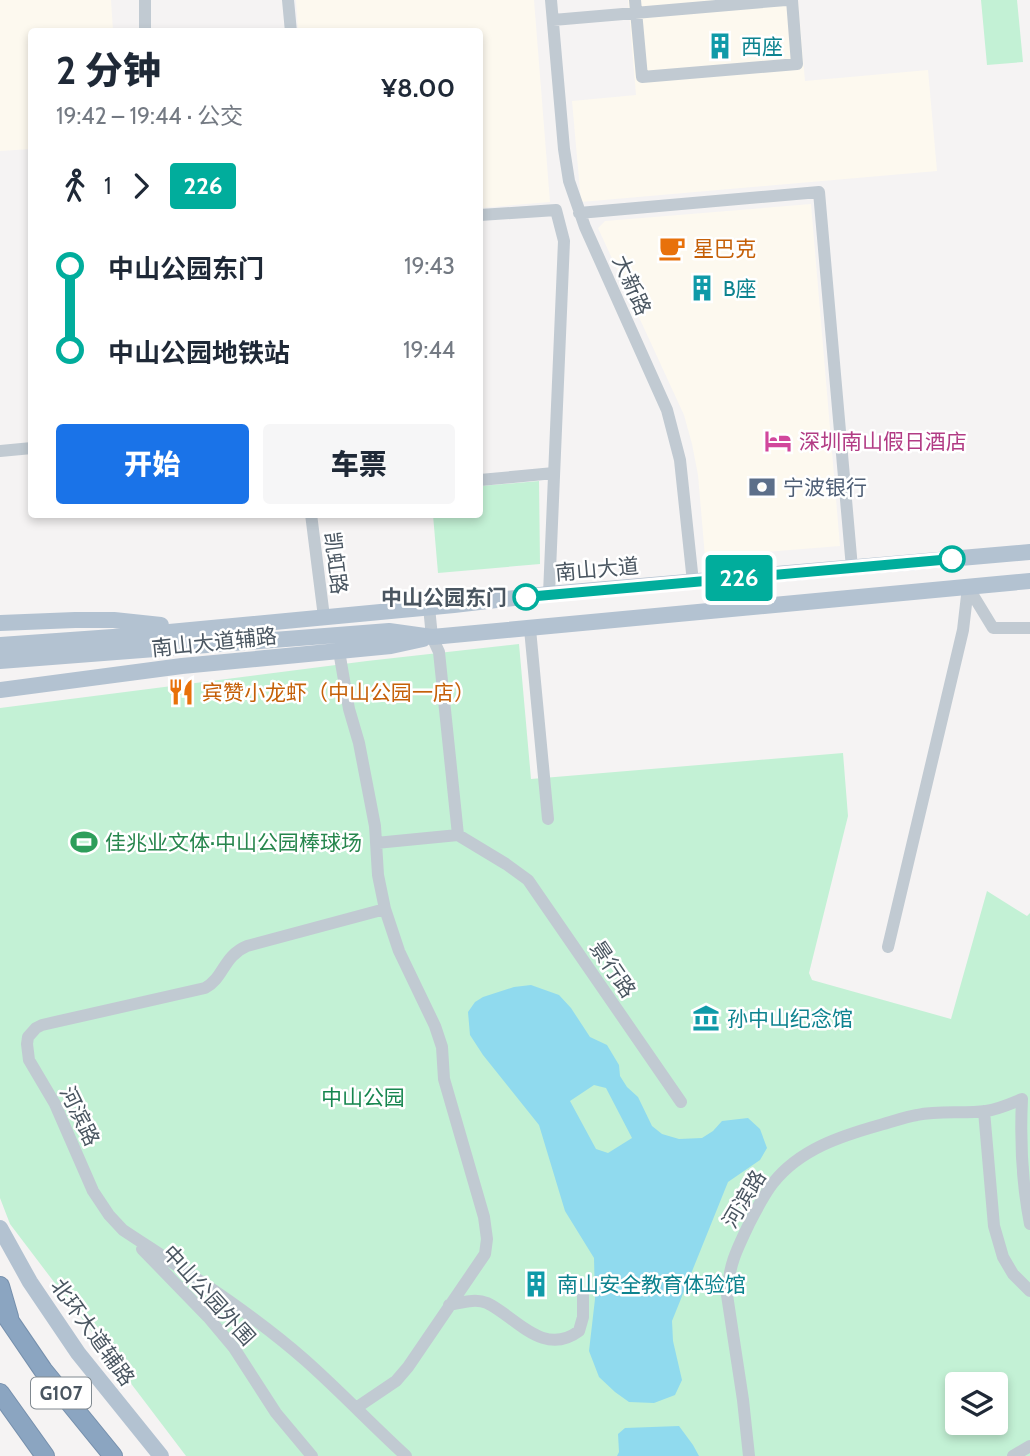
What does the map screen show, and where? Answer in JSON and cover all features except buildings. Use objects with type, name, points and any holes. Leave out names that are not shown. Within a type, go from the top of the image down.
[{"type":"highway","points":[[0,1286],[12,1327]]},
{"type":"highway","name":"G107","points":[[0,1307],[43,1370],[113,1456]]},
{"type":"highway","name":"G107","points":[[0,1393],[45,1456]]},
{"type":"main road","name":"南山大道","points":[[0,661],[128,644],[199,629],[549,594],[1030,552]]},
{"type":"main road","name":"南山大道","points":[[0,645],[128,644],[200,647],[389,631],[432,637],[1030,581]]},
{"type":"main road","name":"南山大道辅路","points":[[0,623],[114,620],[199,629]]},
{"type":"main road","points":[[199,629],[200,647]]},
{"type":"main road","name":"南山大道辅路","points":[[0,691],[168,667],[391,646],[432,637]]},
{"type":"main road","name":"北环大道辅路","points":[[0,1228],[30,1282],[78,1353],[160,1456]]},
{"type":"street","points":[[145,0],[145,28]]},
{"type":"street","points":[[288,0],[291,28]]},
{"type":"street","name":"大新路","points":[[551,0],[566,165],[579,213],[667,411],[680,460],[693,582]]},
{"type":"street","points":[[552,20],[636,6],[786,0]]},
{"type":"street","points":[[636,6],[642,77],[797,64],[792,0]]},
{"type":"street","points":[[579,213],[820,192],[852,568]]},
{"type":"street","points":[[483,215],[556,210],[564,240],[549,594]]},
{"type":"street","points":[[0,451],[28,448]]},
{"type":"street","points":[[483,480],[554,473]]},
{"type":"street","name":"凯虹路","points":[[311,518],[324,617]]},
{"type":"street","points":[[968,587],[993,628],[1030,628]]},
{"type":"street","points":[[888,947],[963,630],[968,587]]},
{"type":"street","points":[[376,843],[458,835],[439,652],[432,637],[429,607]]},
{"type":"street","points":[[530,629],[548,819]]},
{"type":"street","points":[[339,652],[375,826],[378,875],[385,909],[399,951],[435,1026],[442,1047],[444,1079],[484,1217],[487,1239],[485,1254],[408,1367],[396,1381],[356,1408]]},
{"type":"street","name":"景行路","points":[[458,835],[528,880],[681,1102]]},
{"type":"street","name":"河滨路","points":[[385,909],[241,949],[232,955],[214,981],[205,988],[43,1025],[32,1032],[27,1044],[29,1060],[55,1104],[93,1191],[109,1215],[123,1230],[253,1318],[304,1359],[406,1456]]},
{"type":"street","points":[[1026,1100],[1021,1129],[1026,1205],[1030,1224]]},
{"type":"street","name":"河滨路","points":[[749,1456],[727,1295],[728,1279],[743,1236],[774,1182],[795,1161],[811,1150],[859,1131],[917,1114],[984,1111],[1026,1100]]},
{"type":"street","points":[[984,1111],[994,1226],[1003,1257],[1013,1274],[1030,1291]]},
{"type":"street","name":"中山公园外围","points":[[123,1230],[217,1327],[276,1413],[312,1456]]},
{"type":"street","points":[[449,1306],[471,1300],[486,1303],[529,1332],[543,1337],[565,1339],[579,1331],[583,1317],[583,1294]]},
{"type":"street","points":[[1013,1456],[1030,1446]]},
{"type":"shaded area","points":[[0,0],[111,0],[113,28],[28,28],[28,149],[0,151]]},
{"type":"shaded area","points":[[296,0],[534,0],[550,202],[483,208],[483,28],[298,28]]},
{"type":"shaded area","points":[[628,0],[798,0],[805,81],[928,70],[937,171],[581,202],[572,101],[636,95]]},
{"type":"shaded area","points":[[811,204],[840,546],[705,557],[698,475],[684,415],[598,228],[605,221]]},
{"type":"green space","points":[[981,0],[1017,0],[1023,62],[987,65]]},
{"type":"green space","points":[[539,481],[540,564],[438,573],[433,518],[483,518],[483,486]]},
{"type":"green space","name":"中山公园","points":[[519,644],[531,779],[843,753],[848,816],[809,973],[812,980],[951,1019],[987,891],[1027,916],[1030,913],[1030,1456],[186,1456],[10,1224],[0,1198],[0,708]]},
{"type":"water","points":[[531,985],[559,995],[590,1037],[607,1045],[619,1065],[620,1076],[638,1097],[652,1126],[662,1134],[679,1139],[702,1138],[722,1121],[748,1118],[760,1129],[767,1148],[760,1160],[728,1182],[672,1321],[673,1341],[682,1380],[675,1395],[654,1403],[629,1402],[599,1377],[589,1351],[595,1299],[594,1258],[565,1211],[539,1125],[470,1035],[468,1012],[475,1002],[514,987]],"holes":[[[594,1085],[606,1088],[632,1138],[608,1153],[596,1149],[570,1101]]]},
{"type":"water","points":[[679,1426],[699,1456],[617,1456],[618,1434],[625,1428]]},
{"type":"bus line","name":"226","points":[[526,597],[952,559]]},
{"type":"place","name":"西座","points":[[720,46]]},
{"type":"place","name":"星巴克","points":[[672,248]]},
{"type":"place","name":"B座","points":[[702,288]]},
{"type":"place","name":"深圳南山假日酒店","points":[[778,441]]},
{"type":"place","name":"宁波银行","points":[[762,487]]},
{"type":"place","name":"中山公园东门","points":[[526,597]]},
{"type":"place","name":"宾赞小龙虾（中山公园一店）","points":[[181,692]]},
{"type":"place","name":"佳兆业文体·中山公园棒球场","points":[[84,842]]},
{"type":"place","name":"孙中山纪念馆","points":[[706,1018]]},
{"type":"place","name":"南山安全教育体验馆","points":[[536,1284]]}]
